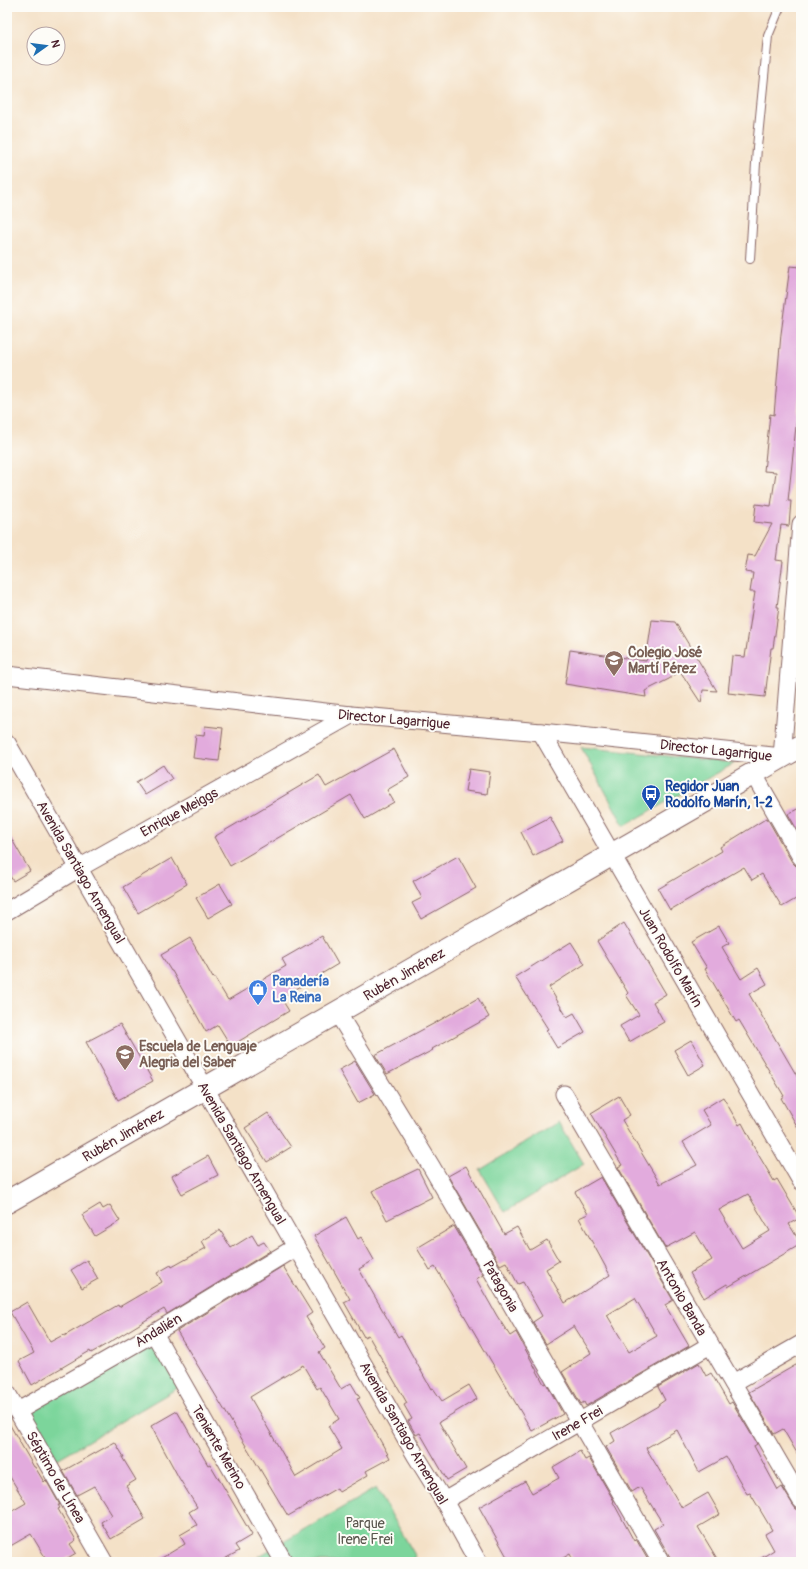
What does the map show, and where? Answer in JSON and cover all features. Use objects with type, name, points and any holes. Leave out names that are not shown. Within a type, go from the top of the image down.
[{"type":"main road","name":"Rubén Jiménez","points":[[7,1202],[801,746]]},
{"type":"street","points":[[782,757],[798,586],[801,524]]},
{"type":"street","name":"Director Lagarrigue","points":[[7,675],[351,715],[541,732],[782,757]]},
{"type":"street","name":"Enrique Meiggs","points":[[7,911],[79,868],[351,715]]},
{"type":"street","name":"Juan Rodolfo Marín","points":[[541,732],[801,1181]]},
{"type":"street","name":"Avenida Santiago Amengual","points":[[7,744],[478,1562]]},
{"type":"street","points":[[753,773],[801,857]]},
{"type":"street","name":"Patagonia","points":[[338,1012],[431,1166],[661,1562]]},
{"type":"street","name":"Antonio Banda","points":[[564,1094],[801,1500]]},
{"type":"street","name":"Andalién","points":[[18,1411],[154,1333],[296,1247]]},
{"type":"street","name":"Teniente Merino","points":[[154,1333],[284,1562]]},
{"type":"street","points":[[733,1383],[801,1344]]},
{"type":"street","name":"Irene Frei","points":[[444,1501],[710,1345]]},
{"type":"street","name":"Séptimo de Línea","points":[[7,1392],[104,1562]]},
{"type":"lane","points":[[750,259],[757,147],[768,36],[780,7]]},
{"type":"green space","points":[[581,747],[735,763],[624,826]]},
{"type":"green space","points":[[559,1122],[584,1164],[505,1212],[480,1170]]},
{"type":"green space","points":[[149,1334],[181,1386],[54,1461],[21,1406]]},
{"type":"green space","name":"Parque Irene Frei","points":[[376,1488],[416,1557],[409,1562],[249,1562]]},
{"type":"building","points":[[790,266],[801,267],[801,388],[788,501],[791,501],[789,526],[781,525],[776,560],[783,561],[777,607],[779,607],[773,648],[771,648],[765,697],[728,693],[732,656],[745,657],[755,592],[750,592],[753,573],[745,572],[748,555],[755,556],[772,524],[754,522],[756,504],[771,506],[776,472],[764,471],[770,414],[774,415],[781,334]]},
{"type":"building","points":[[652,620],[675,622],[717,691],[703,690],[701,703],[680,671],[669,679],[645,691],[646,697],[565,684],[570,650],[646,661]]},
{"type":"building","points":[[205,726],[223,728],[219,761],[193,758],[196,735],[204,736]]},
{"type":"building","points":[[394,749],[409,777],[387,790],[394,802],[365,819],[351,795],[230,866],[214,837],[319,775],[326,787]]},
{"type":"building","points":[[163,765],[172,779],[145,795],[136,782]]},
{"type":"building","points":[[469,769],[490,772],[487,794],[465,791]]},
{"type":"building","points":[[801,807],[801,831],[799,833],[788,814]]},
{"type":"building","points":[[550,817],[563,841],[533,856],[521,832]]},
{"type":"building","points":[[767,818],[792,862],[796,866],[801,867],[801,896],[782,907],[762,874],[752,880],[744,867],[670,910],[658,889],[722,851],[720,847]]},
{"type":"building","points":[[7,831],[30,871],[13,881],[7,871]]},
{"type":"building","points":[[458,856],[476,888],[421,919],[412,903],[422,898],[413,881]]},
{"type":"building","points":[[172,858],[187,884],[138,913],[123,887]]},
{"type":"building","points":[[220,884],[232,904],[208,918],[196,898]]},
{"type":"building","points":[[624,923],[666,994],[653,1002],[664,1022],[629,1042],[620,1026],[639,1015],[626,995],[628,993],[597,941]]},
{"type":"building","points":[[719,926],[729,943],[722,947],[741,979],[758,968],[767,984],[749,994],[801,1083],[801,1133],[781,1098],[784,1096],[739,1020],[736,1022],[691,942]]},
{"type":"building","points":[[322,936],[338,964],[281,998],[289,1011],[231,1046],[218,1025],[206,1032],[172,971],[161,955],[190,938],[213,978],[214,977],[228,1000],[286,966],[282,959]]},
{"type":"building","points":[[571,942],[585,964],[549,987],[567,1017],[574,1013],[585,1032],[557,1048],[546,1030],[548,1029],[515,977]]},
{"type":"building","points":[[478,998],[489,1017],[432,1049],[433,1050],[387,1074],[375,1055]]},
{"type":"building","name":"Escuela de Lenguaje Alegria del Saber","points":[[120,1024],[153,1081],[118,1100],[86,1042]]},
{"type":"building","points":[[691,1040],[705,1065],[688,1075],[674,1050]]},
{"type":"building","points":[[355,1061],[375,1094],[358,1103],[339,1070]]},
{"type":"building","points":[[619,1096],[630,1115],[622,1120],[660,1184],[697,1165],[683,1142],[711,1125],[702,1110],[723,1097],[739,1125],[742,1123],[752,1144],[774,1181],[777,1179],[800,1218],[789,1224],[801,1244],[728,1287],[727,1284],[704,1298],[690,1273],[712,1260],[695,1232],[665,1248],[618,1167],[622,1165],[591,1113]],"holes":[[[748,1194],[770,1231],[742,1248],[719,1210]]]},
{"type":"building","points":[[268,1113],[291,1147],[267,1162],[245,1128]]},
{"type":"building","points":[[208,1156],[218,1175],[182,1194],[172,1176]]},
{"type":"building","points":[[466,1166],[504,1234],[517,1227],[530,1250],[547,1240],[559,1261],[546,1269],[565,1303],[610,1275],[579,1218],[588,1214],[575,1192],[601,1177],[673,1300],[665,1305],[689,1346],[586,1406],[584,1402],[581,1404],[562,1372],[591,1353],[574,1326],[546,1344],[533,1322],[542,1316],[523,1282],[518,1284],[506,1262],[500,1265],[448,1176]],"holes":[[[635,1298],[657,1336],[629,1352],[607,1315]]]},
{"type":"building","points":[[418,1169],[432,1197],[387,1220],[372,1191]]},
{"type":"building","points":[[100,1204],[103,1209],[110,1205],[120,1221],[95,1236],[82,1215]]},
{"type":"building","points":[[346,1217],[358,1239],[361,1237],[374,1260],[359,1269],[398,1337],[401,1335],[431,1389],[433,1388],[442,1401],[469,1385],[477,1399],[439,1422],[466,1469],[447,1480],[420,1433],[416,1435],[408,1421],[412,1419],[404,1405],[407,1403],[368,1335],[364,1337],[344,1302],[350,1299],[314,1236]]},
{"type":"building","points":[[454,1226],[483,1275],[476,1279],[497,1316],[510,1336],[516,1332],[544,1384],[546,1383],[563,1414],[532,1431],[435,1267],[430,1270],[417,1248]]},
{"type":"building","points":[[220,1230],[231,1248],[252,1235],[258,1245],[264,1242],[270,1251],[167,1314],[164,1309],[107,1344],[91,1353],[90,1351],[32,1385],[19,1361],[34,1353],[10,1312],[27,1302],[50,1342],[63,1335],[64,1336],[118,1305],[119,1307],[162,1282],[157,1273],[171,1265],[172,1267],[206,1248],[202,1241]]},
{"type":"building","points":[[87,1260],[98,1279],[82,1288],[71,1270]]},
{"type":"building","points":[[283,1266],[312,1313],[306,1317],[325,1348],[319,1352],[341,1389],[351,1383],[360,1398],[357,1399],[390,1458],[366,1471],[368,1475],[339,1492],[337,1488],[288,1516],[177,1331]],"holes":[[[303,1365],[317,1389],[320,1387],[339,1419],[328,1426],[342,1449],[296,1477],[250,1397]]]},
{"type":"building","points":[[801,1362],[801,1460],[783,1429],[774,1434],[749,1392]]},
{"type":"building","points":[[699,1363],[706,1376],[711,1373],[729,1404],[732,1402],[757,1444],[754,1446],[778,1490],[782,1487],[796,1509],[801,1510],[801,1562],[755,1562],[774,1550],[765,1534],[772,1530],[750,1493],[747,1494],[726,1457],[699,1472],[677,1430],[646,1448],[682,1508],[708,1493],[720,1514],[698,1527],[719,1562],[671,1562],[670,1557],[654,1529],[663,1524],[640,1487],[632,1492],[606,1447],[615,1441],[611,1433],[658,1406],[665,1400],[658,1387]]},
{"type":"building","points":[[177,1411],[208,1465],[210,1464],[252,1535],[235,1545],[239,1551],[219,1562],[155,1562],[185,1544],[180,1535],[197,1525],[189,1512],[197,1507],[179,1478],[151,1426]]},
{"type":"building","points":[[7,1420],[34,1467],[44,1482],[46,1480],[60,1505],[58,1505],[60,1508],[58,1509],[76,1540],[70,1544],[76,1553],[61,1562],[48,1562],[31,1534],[7,1548],[7,1514],[26,1503],[7,1472]]},
{"type":"building","points":[[115,1442],[136,1480],[126,1486],[145,1519],[111,1539],[101,1522],[112,1515],[94,1486],[77,1495],[63,1471]]},
{"type":"building","points":[[580,1451],[585,1460],[589,1458],[614,1501],[613,1502],[634,1541],[636,1539],[649,1562],[574,1562],[570,1554],[556,1562],[510,1562],[479,1507],[525,1481],[532,1493],[559,1478],[553,1467]]},
{"type":"place","name":"Colegio José Martí Pérez","points":[[614,677]]},
{"type":"place","name":"Regidor Juan Rodolfo Marín, 1-2","points":[[651,811]]},
{"type":"place","name":"Panadería La Reina","points":[[258,1006]]},
{"type":"place","name":"Escuela de Lenguaje Alegria del Saber","points":[[125,1071]]}]
